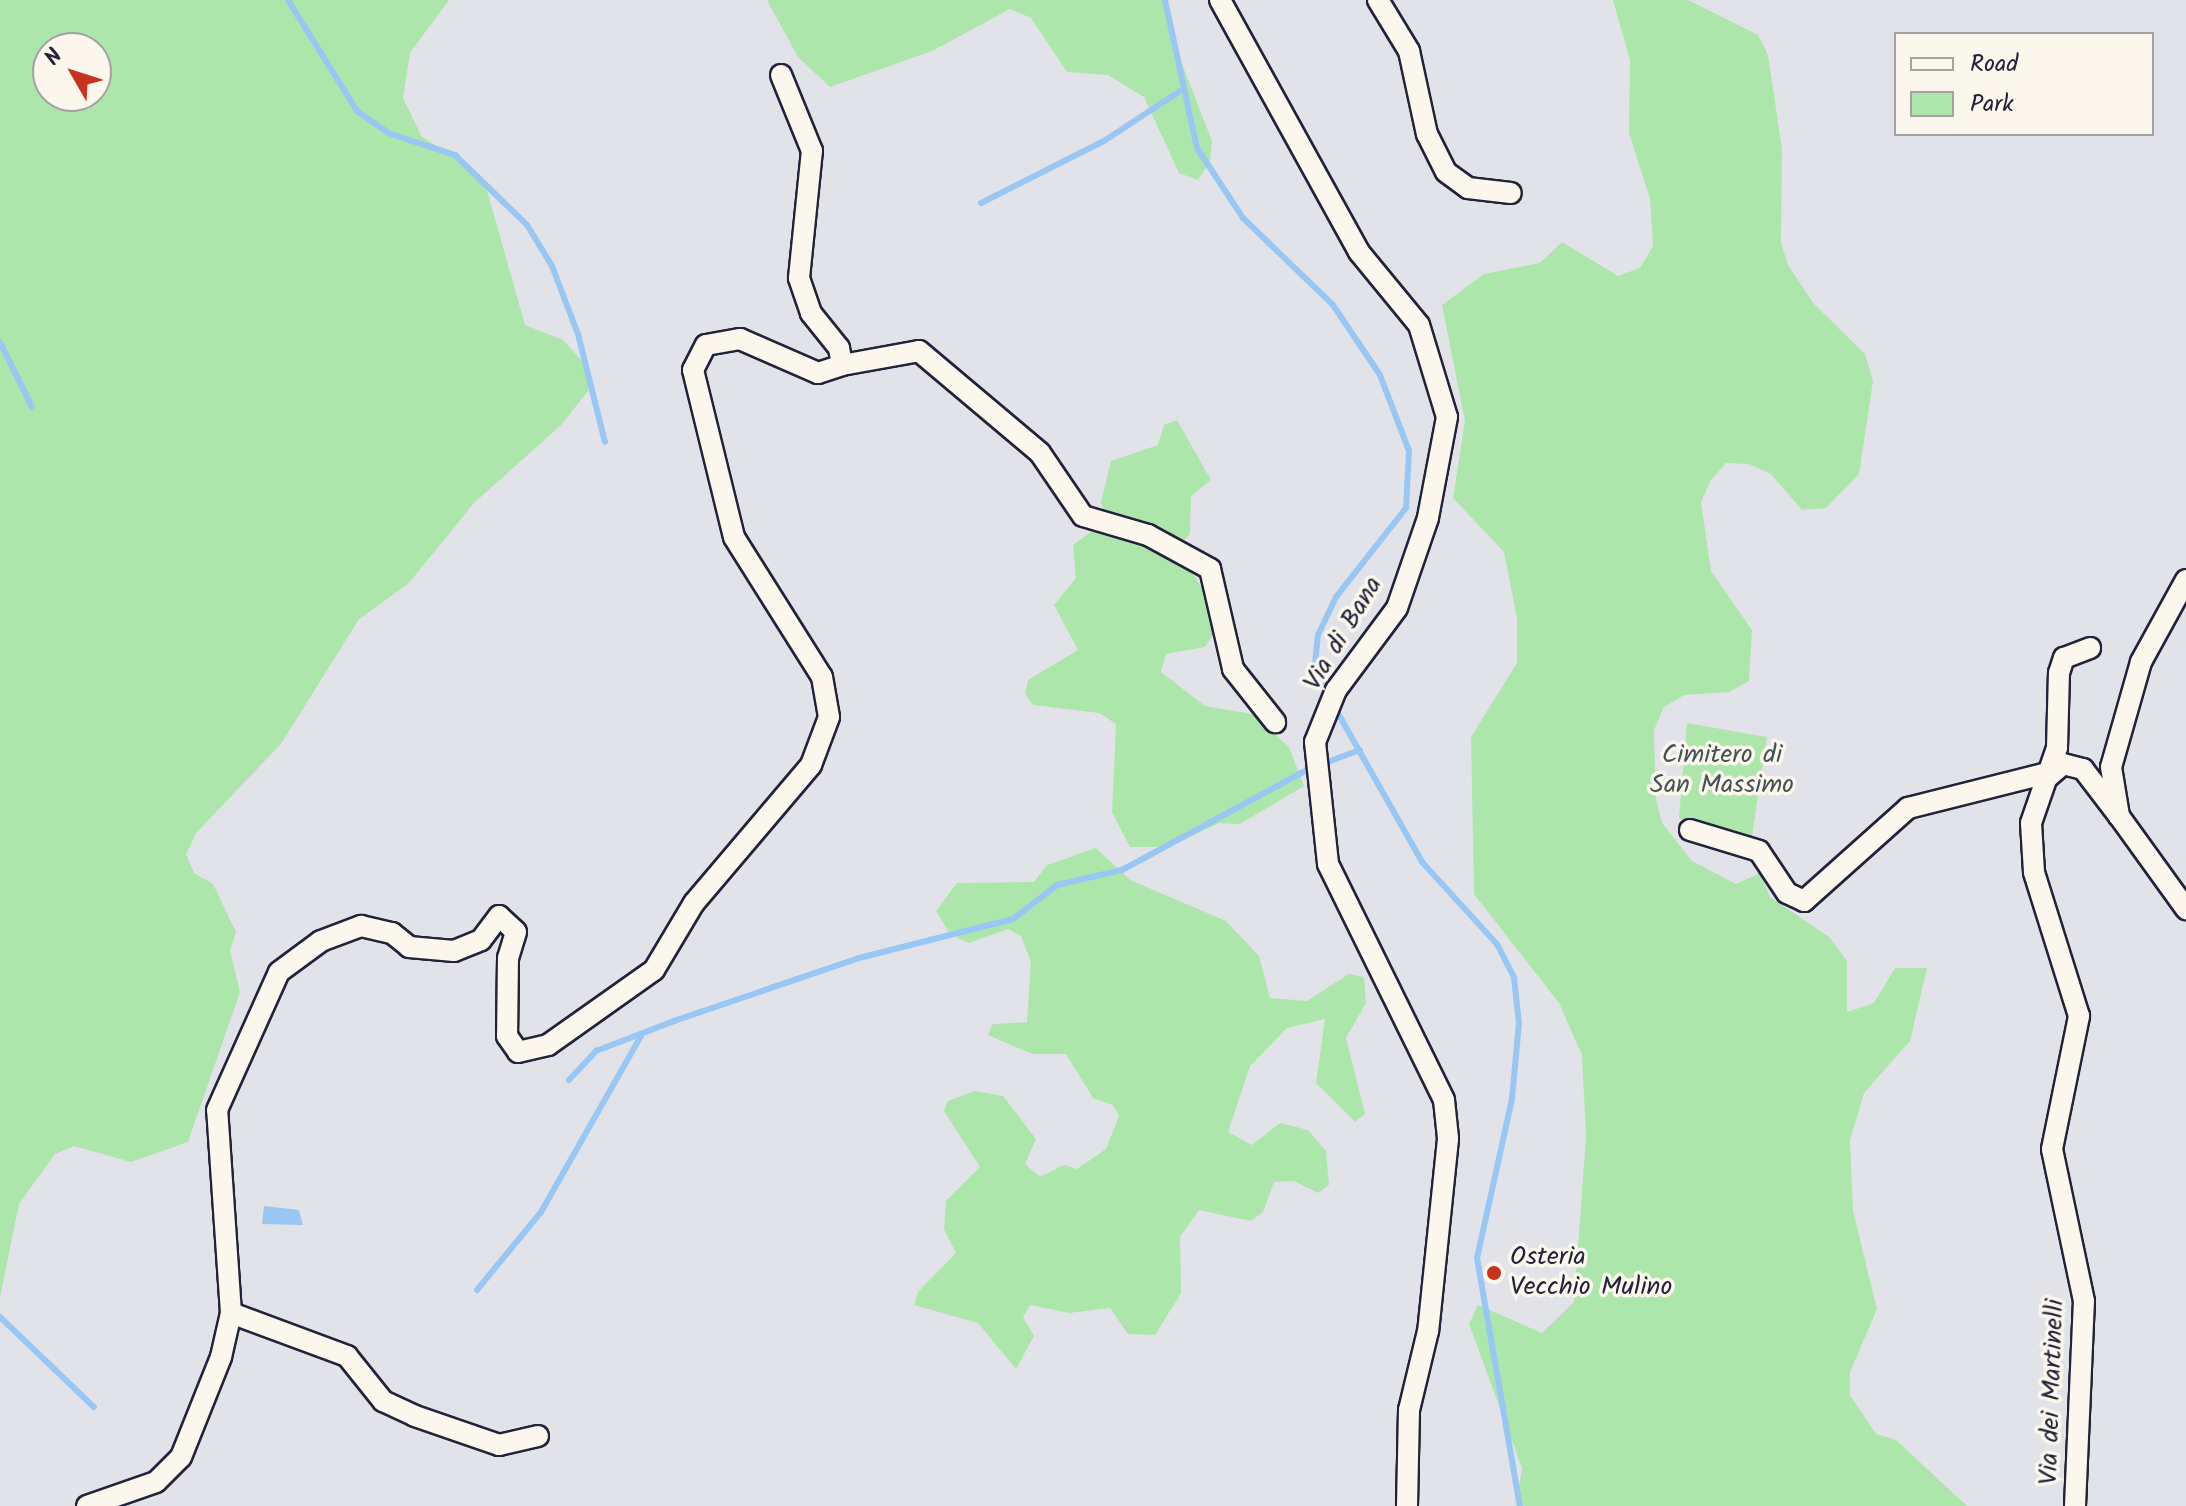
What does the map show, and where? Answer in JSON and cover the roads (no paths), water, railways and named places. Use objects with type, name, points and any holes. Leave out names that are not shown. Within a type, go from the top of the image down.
[{"type":"street","name":"Via di Bana","points":[[1220,0],[1359,252],[1419,325],[1447,417],[1428,518],[1397,608],[1336,690],[1315,742],[1328,864],[1444,1100],[1448,1139],[1428,1331],[1409,1410],[1407,1506]]},
{"type":"street","points":[[1378,0],[1409,51],[1427,134],[1446,172],[1468,188],[1511,193]]},
{"type":"street","points":[[781,75],[812,151],[799,278],[811,313],[839,348],[842,365]]},
{"type":"street","points":[[87,1506],[156,1482],[181,1457],[231,1313],[217,1110],[279,972],[297,955],[361,926],[392,933],[409,947],[454,951],[481,940],[499,916],[511,920],[507,1036],[518,1052],[548,1045],[654,970],[694,903],[811,765],[829,717],[822,677],[734,537],[693,370],[706,345],[740,339],[818,373],[842,365],[919,351],[1040,453],[1083,516],[1148,535],[1210,569],[1233,669],[1275,722]]},
{"type":"street","points":[[2119,816],[2111,767],[2122,711],[2186,580]]},
{"type":"street","name":"Via dei Martinelli","points":[[2075,1506],[2084,1301],[2052,1149],[2079,1016],[2034,872],[2031,823],[2057,748],[2064,658],[2090,648]]},
{"type":"street","points":[[1690,830],[1759,851],[1787,893],[1804,901],[1908,808],[2045,778],[2072,763],[2119,816],[2186,909]]},
{"type":"street","points":[[231,1313],[347,1356],[383,1401],[415,1416],[499,1445],[538,1436]]},
{"type":"water","points":[[264,1206],[299,1210],[303,1225],[262,1224]]},
{"type":"waterway","points":[[288,0],[357,111],[388,133],[455,155],[527,225],[552,266],[578,334],[605,442]]},
{"type":"waterway","points":[[1165,0],[1197,148],[1243,218],[1333,305],[1380,375],[1409,451],[1406,508],[1336,597],[1318,635],[1315,663],[1328,695]]},
{"type":"waterway","points":[[981,203],[1104,141],[1180,91]]},
{"type":"waterway","points":[[0,342],[32,407]]},
{"type":"waterway","points":[[1335,708],[1422,862],[1497,944],[1514,978],[1519,1023],[1512,1099],[1477,1258],[1520,1506]]},
{"type":"waterway","points":[[1327,762],[1360,750]]},
{"type":"waterway","points":[[569,1080],[596,1051],[674,1021],[859,958],[1013,919],[1057,885],[1122,870],[1309,769]]},
{"type":"waterway","points":[[477,1290],[541,1212],[641,1036]]},
{"type":"waterway","points":[[0,1317],[94,1407]]},
{"type":"place","name":"Osteria Vecchio Mulino","points":[[1494,1273]]},
{"type":"park label","name":"Cimitero di San Massimo","points":[[1722,771]]}]
